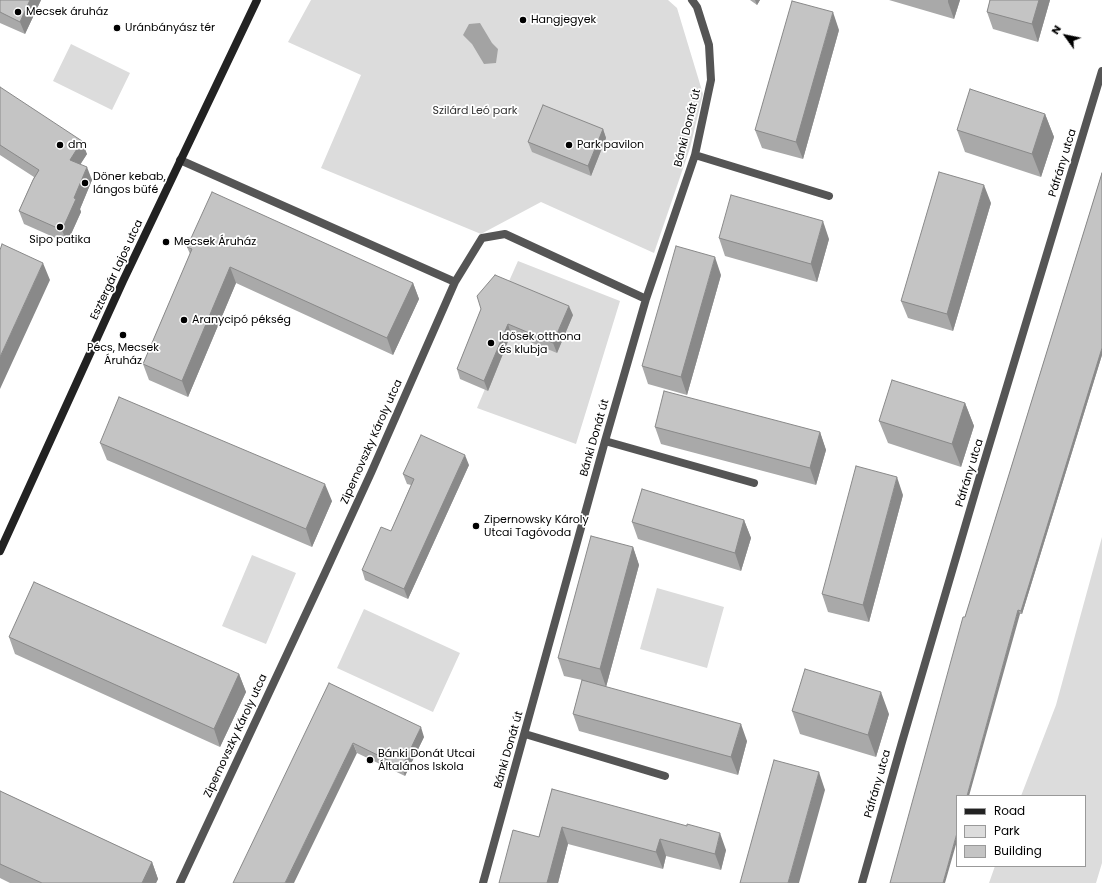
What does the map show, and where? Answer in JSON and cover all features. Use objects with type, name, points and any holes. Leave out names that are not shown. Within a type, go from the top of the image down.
[{"type":"street","name":"Esztergár Lajos utca","points":[[0,550],[180,160],[257,0]]},
{"type":"street","name":"Bánki Donát út","points":[[483,883],[605,441],[646,299],[695,155],[711,80],[709,45],[697,7],[692,0]]},
{"type":"street","name":"Páfrány utca","points":[[862,883],[966,524],[1102,71]]},
{"type":"street","points":[[695,155],[829,196]]},
{"type":"street","points":[[180,160],[455,282]]},
{"type":"street","name":"Zipernovszky Károly utca","points":[[180,883],[342,537],[455,282],[482,238],[505,234],[646,299]]},
{"type":"street","points":[[605,441],[754,483]]},
{"type":"street","points":[[525,734],[665,776]]},
{"type":"green space","name":"Szilárd Leó park","points":[[311,0],[668,0],[677,8],[703,94],[690,148],[654,253],[541,202],[481,234],[321,168],[361,75],[288,42]]},
{"type":"green space","points":[[71,44],[130,73],[112,110],[53,81]]},
{"type":"green space","points":[[518,261],[620,301],[576,444],[477,408],[485,389],[488,390],[511,334],[506,288]]},
{"type":"green space","points":[[1102,537],[1102,863],[1096,883],[989,883],[995,867],[1086,867],[1086,795],[1021,795],[1056,705]]},
{"type":"green space","points":[[252,555],[296,573],[266,644],[222,626]]},
{"type":"green space","points":[[657,588],[724,607],[707,668],[640,649]]},
{"type":"green space","points":[[364,609],[460,653],[433,712],[337,668]]},
{"type":"shaded area","points":[[480,23],[492,43],[498,49],[496,63],[484,64],[472,44],[463,35],[469,24]]},
{"type":"building","points":[[0,0],[30,0],[20,22],[0,12]]},
{"type":"building","points":[[990,0],[1039,0],[1032,24],[987,12]]},
{"type":"building","points":[[792,1],[833,12],[796,142],[755,130]]},
{"type":"building","points":[[0,87],[82,141],[70,160],[87,167],[74,198],[76,199],[62,230],[19,211],[39,170],[0,145]]},
{"type":"building","points":[[970,89],[1045,114],[1032,154],[957,130]]},
{"type":"building","name":"Park pavilon","points":[[543,105],[603,129],[588,166],[528,142]]},
{"type":"building","points":[[939,172],[984,185],[947,314],[901,301]]},
{"type":"building","points":[[1102,173],[1102,348],[1021,611],[1018,610],[967,795],[956,795],[956,837],[943,883],[890,883],[963,617],[965,617]]},
{"type":"building","points":[[212,192],[413,283],[387,338],[230,267],[182,381],[143,364],[192,249],[187,247]]},
{"type":"building","points":[[731,195],[823,221],[811,264],[719,238]]},
{"type":"building","points":[[2,244],[43,263],[0,357],[0,250]]},
{"type":"building","points":[[676,246],[715,257],[681,377],[642,366]]},
{"type":"building","name":"Idősek otthona és klubja","points":[[495,275],[569,306],[553,343],[508,324],[484,381],[457,369],[481,309],[477,296]]},
{"type":"building","points":[[892,380],[965,403],[952,444],[879,421]]},
{"type":"building","points":[[664,391],[820,432],[810,468],[655,427]]},
{"type":"building","points":[[119,397],[325,484],[306,529],[100,443]]},
{"type":"building","points":[[421,435],[465,455],[404,589],[362,570],[381,527],[391,531],[414,479],[403,474]]},
{"type":"building","points":[[856,466],[897,477],[863,605],[822,594]]},
{"type":"building","points":[[642,489],[744,520],[735,553],[632,522]]},
{"type":"building","points":[[591,536],[633,547],[600,669],[558,658]]},
{"type":"building","points":[[34,582],[239,674],[214,729],[9,637]]},
{"type":"building","points":[[805,669],[881,692],[868,735],[792,711]]},
{"type":"building","points":[[582,680],[741,724],[731,757],[573,714]]},
{"type":"building","name":"Bánki Donát Utcai Általános Iskola","points":[[329,683],[421,727],[402,767],[353,743],[285,883],[233,883]]},
{"type":"building","points":[[774,760],[819,772],[788,883],[740,883]]},
{"type":"building","points":[[552,789],[687,826],[687,824],[720,833],[715,854],[660,839],[656,852],[562,827],[547,883],[499,883],[513,830],[539,837]]},
{"type":"building","points":[[0,791],[152,862],[142,883],[42,883],[0,864]]},
{"type":"place","name":"Mecsek áruház","points":[[18,12]]},
{"type":"place","name":"Hangjegyek","points":[[523,20]]},
{"type":"place","name":"Uránbányász tér","points":[[117,28]]},
{"type":"place","name":"dm","points":[[60,145]]},
{"type":"place","name":"Park pavilon","points":[[569,145]]},
{"type":"place","name":"Döner kebab, lángos büfé","points":[[85,183]]},
{"type":"place","name":"Sipo patika","points":[[60,227]]},
{"type":"place","name":"Mecsek Áruház","points":[[166,242]]},
{"type":"place","name":"Aranycipó pékség","points":[[184,320]]},
{"type":"place","name":"Pécs, Mecsek Áruház","points":[[123,335]]},
{"type":"place","name":"Idősek otthona és klubja","points":[[491,343]]},
{"type":"place","name":"Zipernowsky Károly Utcai Tagóvoda","points":[[476,526]]},
{"type":"place","name":"Bánki Donát Utcai Általános Iskola","points":[[370,760]]}]
